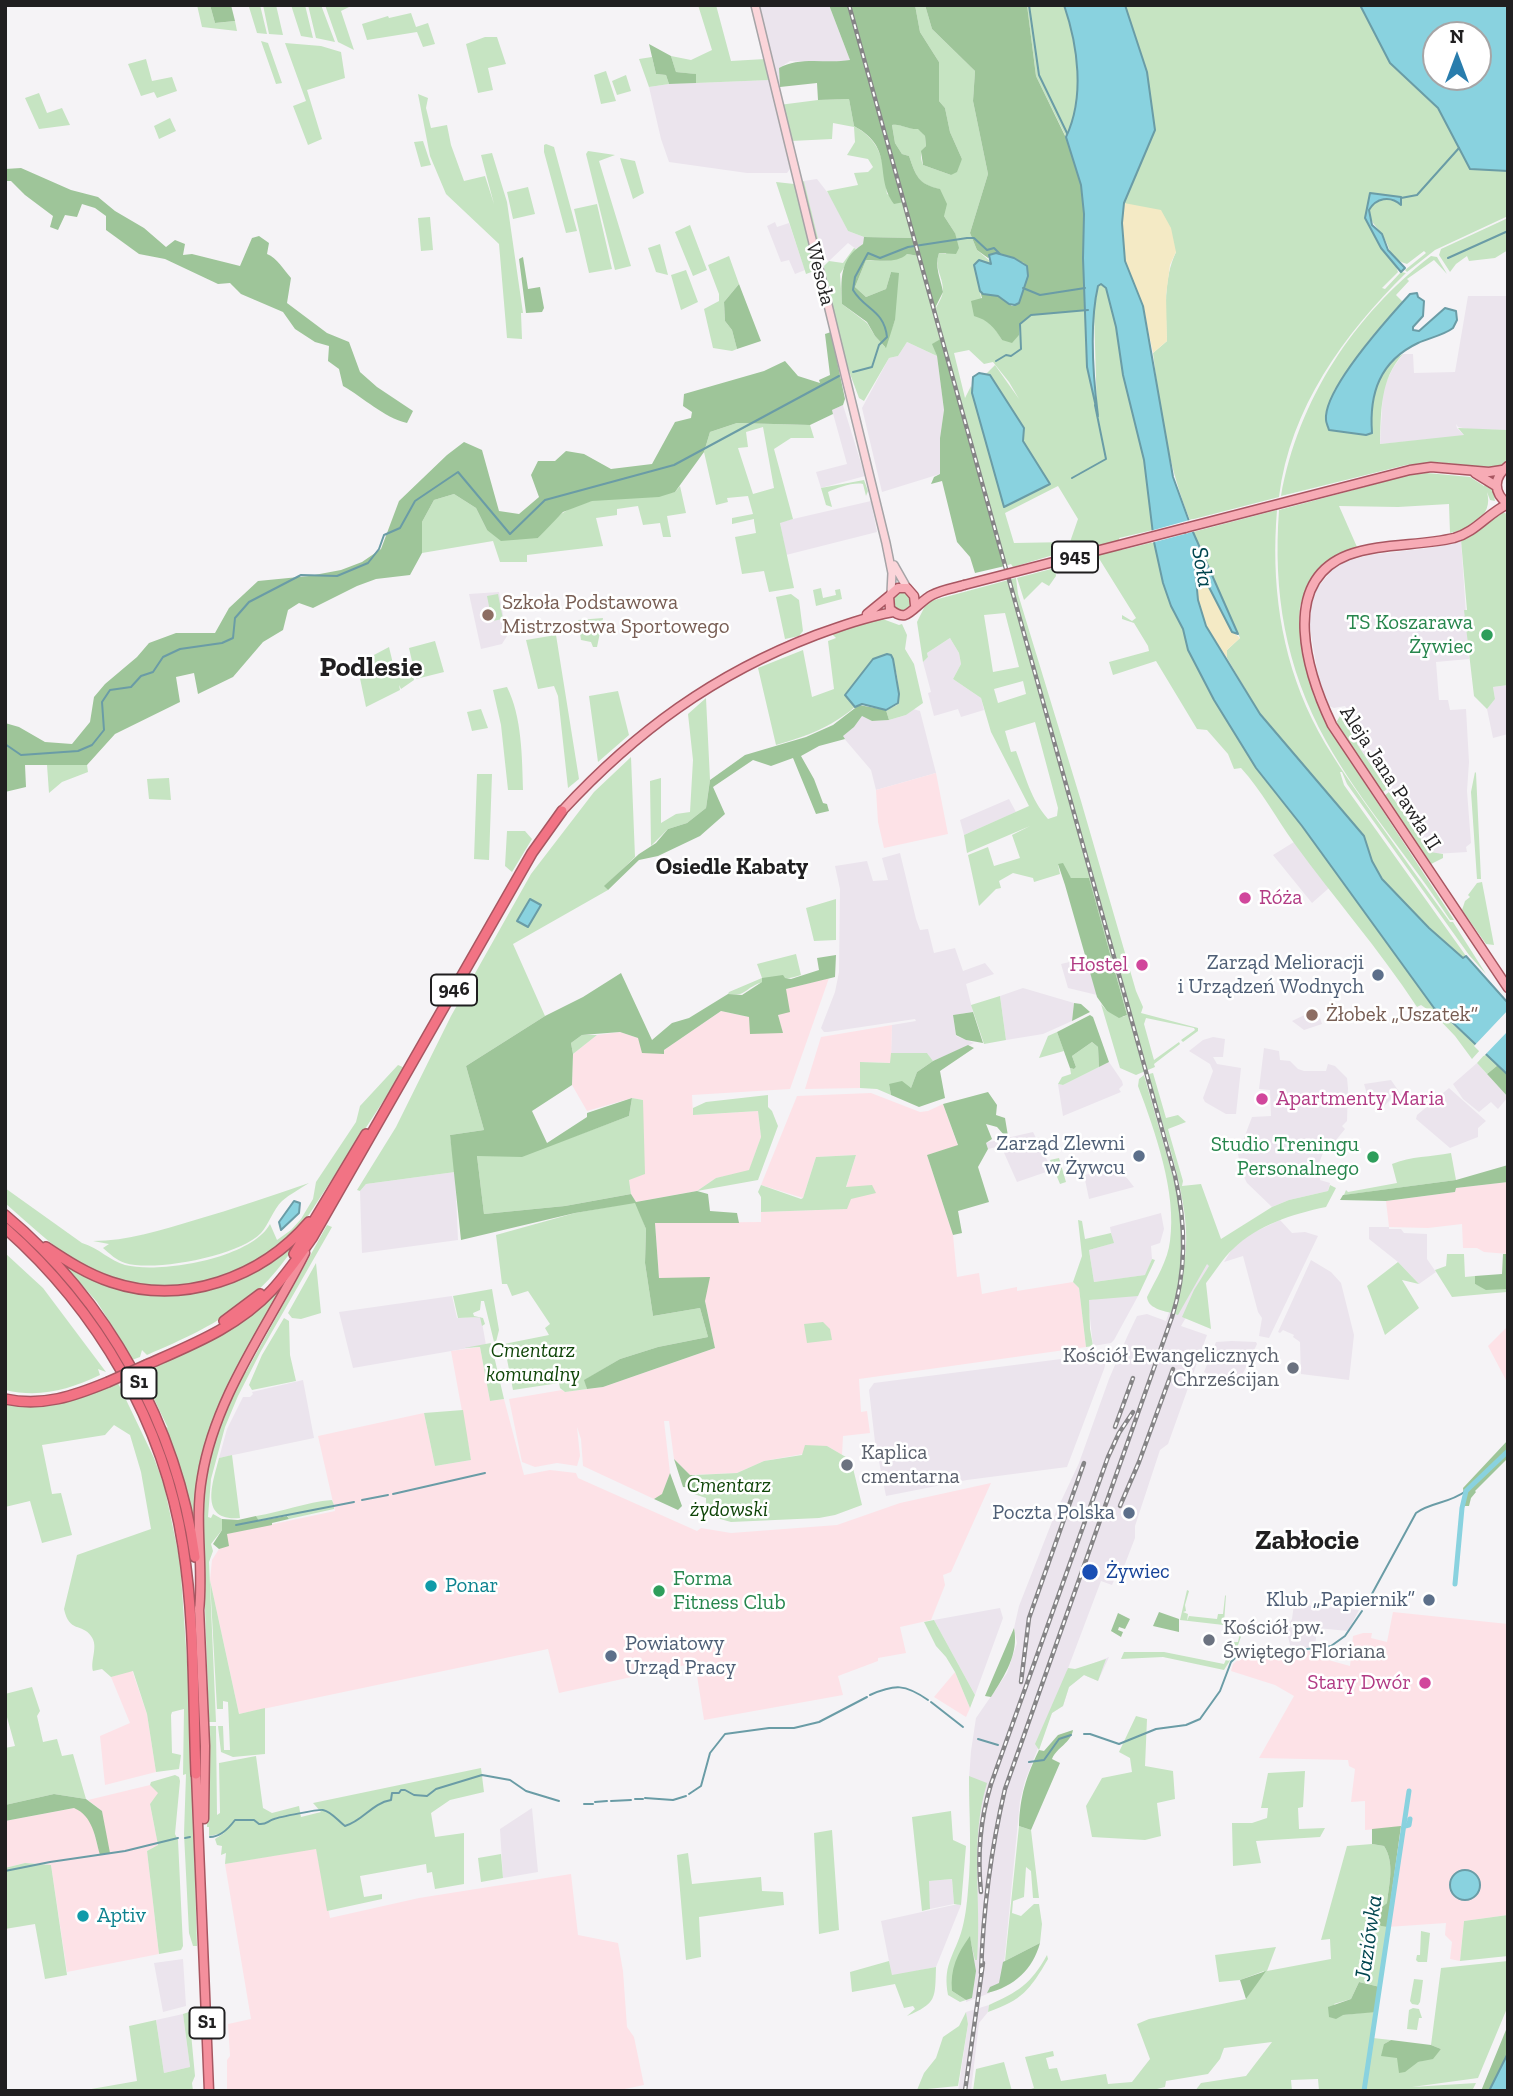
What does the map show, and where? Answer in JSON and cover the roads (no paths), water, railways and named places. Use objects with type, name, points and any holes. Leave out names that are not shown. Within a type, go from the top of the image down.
[{"type":"highway","name":"946","points":[[329,1195],[398,1087],[527,862],[562,811]]},
{"type":"highway","name":"946","points":[[312,1238],[398,1087]]},
{"type":"highway","points":[[29,1236],[80,1269],[114,1283],[146,1289],[191,1289],[227,1280],[263,1263],[299,1233],[329,1195]]},
{"type":"highway","points":[[145,1362],[223,1322],[267,1288],[297,1249],[329,1195]]},
{"type":"highway","name":"S1","points":[[5,1215],[61,1268],[94,1310],[137,1379],[174,1465],[195,1557],[200,1611],[205,1746],[201,1864]]},
{"type":"highway","name":"S1","points":[[5,1228],[35,1255],[73,1299],[114,1357],[135,1396],[162,1461],[177,1517],[186,1571],[194,1689],[209,2091]]},
{"type":"highway","points":[[5,1399],[50,1402],[81,1393],[145,1362],[205,1338],[239,1319],[271,1292],[312,1238]]},
{"type":"highway","points":[[200,1611],[199,1496],[207,1453],[232,1389],[312,1238]]},
{"type":"highway","points":[[5,1239],[35,1255]]},
{"type":"highway","points":[[5,1393],[26,1397],[47,1396],[107,1379]]},
{"type":"main road","name":"Wesoła","points":[[755,5],[886,543],[892,573],[890,595]]},
{"type":"main road","name":"945","points":[[915,605],[934,593],[1410,470],[1431,467],[1469,470],[1505,468],[1497,490],[1496,504],[1482,523]]},
{"type":"main road","name":"945","points":[[1469,470],[1497,490],[1508,504]]},
{"type":"main road","name":"Aleja Jana Pawła II","points":[[1508,504],[1472,531],[1455,537],[1360,552],[1339,559],[1319,576],[1312,586],[1304,618],[1314,679],[1332,725],[1508,988]]},
{"type":"main road","name":"Wesoła","points":[[886,543],[895,570],[909,589]]},
{"type":"main road","points":[[898,588],[909,589],[915,599],[912,611],[905,615],[893,612],[888,605],[890,595],[898,588]]},
{"type":"main road","name":"945","points":[[909,589],[934,593]]},
{"type":"main road","name":"946","points":[[845,625],[873,611],[890,595]]},
{"type":"main road","name":"946","points":[[562,811],[613,759],[696,694],[776,651],[845,625],[893,612]]},
{"type":"water","name":"Soła","points":[[1064,5],[1125,5],[1147,72],[1155,130],[1124,203],[1122,223],[1125,261],[1143,306],[1173,477],[1193,532],[1238,634],[1232,632],[1194,558],[1198,600],[1206,626],[1260,714],[1364,836],[1372,861],[1382,879],[1429,928],[1463,958],[1466,956],[1508,1003],[1508,1075],[1434,1008],[1302,826],[1256,768],[1214,700],[1188,650],[1183,629],[1163,583],[1154,542],[1144,460],[1123,375],[1116,327],[1106,288],[1101,284],[1098,286],[1095,301],[1093,334],[1098,416],[1087,367],[1084,214],[1081,185],[1066,137],[1076,105],[1076,54]]},
{"type":"water","points":[[1360,5],[1508,5],[1508,171],[1470,169],[1438,108],[1390,63]]},
{"type":"water","points":[[1370,193],[1401,197],[1401,205],[1384,199],[1369,210],[1372,225],[1382,234],[1388,250],[1405,268],[1401,272],[1381,248],[1365,218]]},
{"type":"water","points":[[996,253],[1014,258],[1027,266],[1028,276],[1019,303],[1015,305],[980,291],[974,265],[979,260],[991,264],[989,255]]},
{"type":"water","points":[[1417,293],[1424,301],[1423,316],[1413,330],[1419,331],[1445,308],[1456,311],[1457,320],[1453,328],[1405,350],[1386,369],[1375,392],[1372,433],[1366,435],[1329,430],[1326,420],[1328,407],[1346,373],[1400,305],[1410,294]]},
{"type":"water","points":[[979,373],[990,375],[1024,428],[1023,441],[1050,484],[1004,507],[972,393],[973,377]]},
{"type":"water","points":[[887,654],[893,659],[898,703],[886,710],[862,704],[855,707],[845,695],[873,659]]},
{"type":"water","points":[[530,899],[541,905],[528,927],[517,921]]},
{"type":"water","points":[[294,1201],[300,1203],[299,1213],[281,1230],[279,1222]]},
{"type":"water","points":[[1465,1870],[1476,1874],[1480,1885],[1476,1896],[1465,1900],[1454,1896],[1450,1885],[1454,1874]]},
{"type":"water","points":[[1508,2053],[1508,2091],[1489,2091]]},
{"type":"waterway","points":[[1029,5],[1039,75],[1067,133]]},
{"type":"waterway","points":[[1401,198],[1417,195],[1459,148]]},
{"type":"waterway","points":[[1448,258],[1508,231]]},
{"type":"waterway","points":[[853,372],[872,367],[879,345],[887,337],[882,321],[853,290],[855,277],[868,253],[880,258],[908,247],[974,238],[987,250],[994,248],[1000,254]]},
{"type":"waterway","points":[[1023,288],[1040,295],[1085,288]]},
{"type":"waterway","points":[[996,361],[1021,349],[1020,324],[1031,315],[1088,310]]},
{"type":"waterway","points":[[5,744],[21,755],[78,751],[92,745],[104,730],[102,702],[110,690],[131,687],[141,676],[153,672],[163,657],[180,649],[222,643],[233,638],[235,618],[249,602],[301,575],[337,576],[368,563],[379,549],[384,535],[400,528],[415,501],[458,472],[510,534],[545,500],[674,465],[839,376]]},
{"type":"waterway","points":[[1072,478],[1106,459],[1095,405]]},
{"type":"waterway","name":"Jaziówka","points":[[1455,1584],[1466,1491],[1508,1451]]},
{"type":"waterway","points":[[393,1494],[485,1473]]},
{"type":"waterway","points":[[1367,1603],[1416,1513],[1466,1491]]},
{"type":"waterway","points":[[362,1500],[388,1495]]},
{"type":"waterway","points":[[236,1525],[354,1502]]},
{"type":"waterway","points":[[1084,1734],[1119,1744],[1156,1729],[1186,1725],[1200,1719],[1220,1691],[1235,1658],[1331,1646],[1345,1636],[1362,1611]]},
{"type":"waterway","points":[[870,1695],[900,1687],[928,1700]]},
{"type":"waterway","points":[[689,1794],[701,1786],[710,1753],[725,1734],[769,1728],[794,1728],[819,1722],[867,1697]]},
{"type":"waterway","points":[[931,1702],[963,1727]]},
{"type":"waterway","points":[[1029,1762],[1044,1760],[1059,1739],[1071,1735]]},
{"type":"waterway","points":[[978,1739],[998,1745]]},
{"type":"waterway","points":[[210,1837],[221,1834],[235,1820],[254,1820],[264,1824],[277,1818],[320,1810],[329,1813],[345,1826],[391,1800],[392,1793],[405,1790],[414,1795],[427,1796],[436,1789],[482,1775],[510,1780],[526,1791],[559,1801]]},
{"type":"waterway","name":"Jaziówka","points":[[1364,2091],[1409,1791]]},
{"type":"waterway","points":[[645,1798],[673,1800],[686,1796]]},
{"type":"waterway","points":[[635,1799],[643,1799]]},
{"type":"waterway","points":[[611,1801],[631,1800]]},
{"type":"waterway","points":[[595,1802],[607,1801]]},
{"type":"waterway","points":[[584,1804],[593,1804]]},
{"type":"waterway","points":[[1405,1826],[1409,1825],[1410,1819]]},
{"type":"waterway","points":[[185,1838],[190,1837]]},
{"type":"waterway","points":[[5,1871],[125,1851],[178,1838]]},
{"type":"railway","points":[[849,5],[1175,1176],[1183,1229],[1180,1282],[1172,1317],[1005,1789],[988,1880],[981,1973]]},
{"type":"railway","points":[[1120,1506],[1173,1369]]},
{"type":"railway","points":[[1115,1427],[1133,1378]]},
{"type":"railway","points":[[981,1892],[980,1837],[991,1784],[1108,1457],[1133,1412]]},
{"type":"railway","points":[[1021,1682],[1029,1618],[1084,1463]]},
{"type":"railway","points":[[965,2091],[983,1963]]},
{"type":"place","name":"Szkoła Podstawowa Mistrzostwa Sportowego","points":[[488,615]]},
{"type":"place","name":"TS Koszarawa Żywiec","points":[[1487,635]]},
{"type":"place","name":"Róża","points":[[1245,898]]},
{"type":"place","name":"Hostel","points":[[1142,965]]},
{"type":"place","name":"Zarząd Melioracji i Urządzeń Wodnych","points":[[1378,975]]},
{"type":"place","name":"Żłobek „Uszatek“","points":[[1312,1015]]},
{"type":"place","name":"Apartmenty Maria","points":[[1262,1099]]},
{"type":"place","name":"Zarząd Zlewni w Żywcu","points":[[1139,1156]]},
{"type":"place","name":"Studio Treningu Personalnego","points":[[1373,1157]]},
{"type":"place","name":"Kościół Ewangelicznych Chrześcijan","points":[[1293,1368]]},
{"type":"place","name":"Kaplica cmentarna","points":[[847,1465]]},
{"type":"place","name":"Poczta Polska","points":[[1129,1513]]},
{"type":"place","name":"Żywiec","points":[[1090,1572]]},
{"type":"place","name":"Ponar","points":[[431,1586]]},
{"type":"place","name":"Forma Fitness Club","points":[[659,1591]]},
{"type":"place","name":"Klub „Papiernik”","points":[[1429,1600]]},
{"type":"place","name":"Kościół pw. Świętego Floriana","points":[[1209,1640]]},
{"type":"place","name":"Powiatowy Urząd Pracy","points":[[611,1656]]},
{"type":"place","name":"Stary Dwór","points":[[1425,1683]]},
{"type":"place","name":"Aptiv","points":[[83,1916]]},
{"type":"district","name":"Podlesie","points":[[371,668]]},
{"type":"district","name":"Osiedle Kabaty","points":[[732,867]]},
{"type":"district","name":"Zabłocie","points":[[1307,1541]]},
{"type":"park label","name":"Cmentarz komunalny","points":[[533,1363]]},
{"type":"park label","name":"Cmentarz żydowski","points":[[729,1498]]}]
